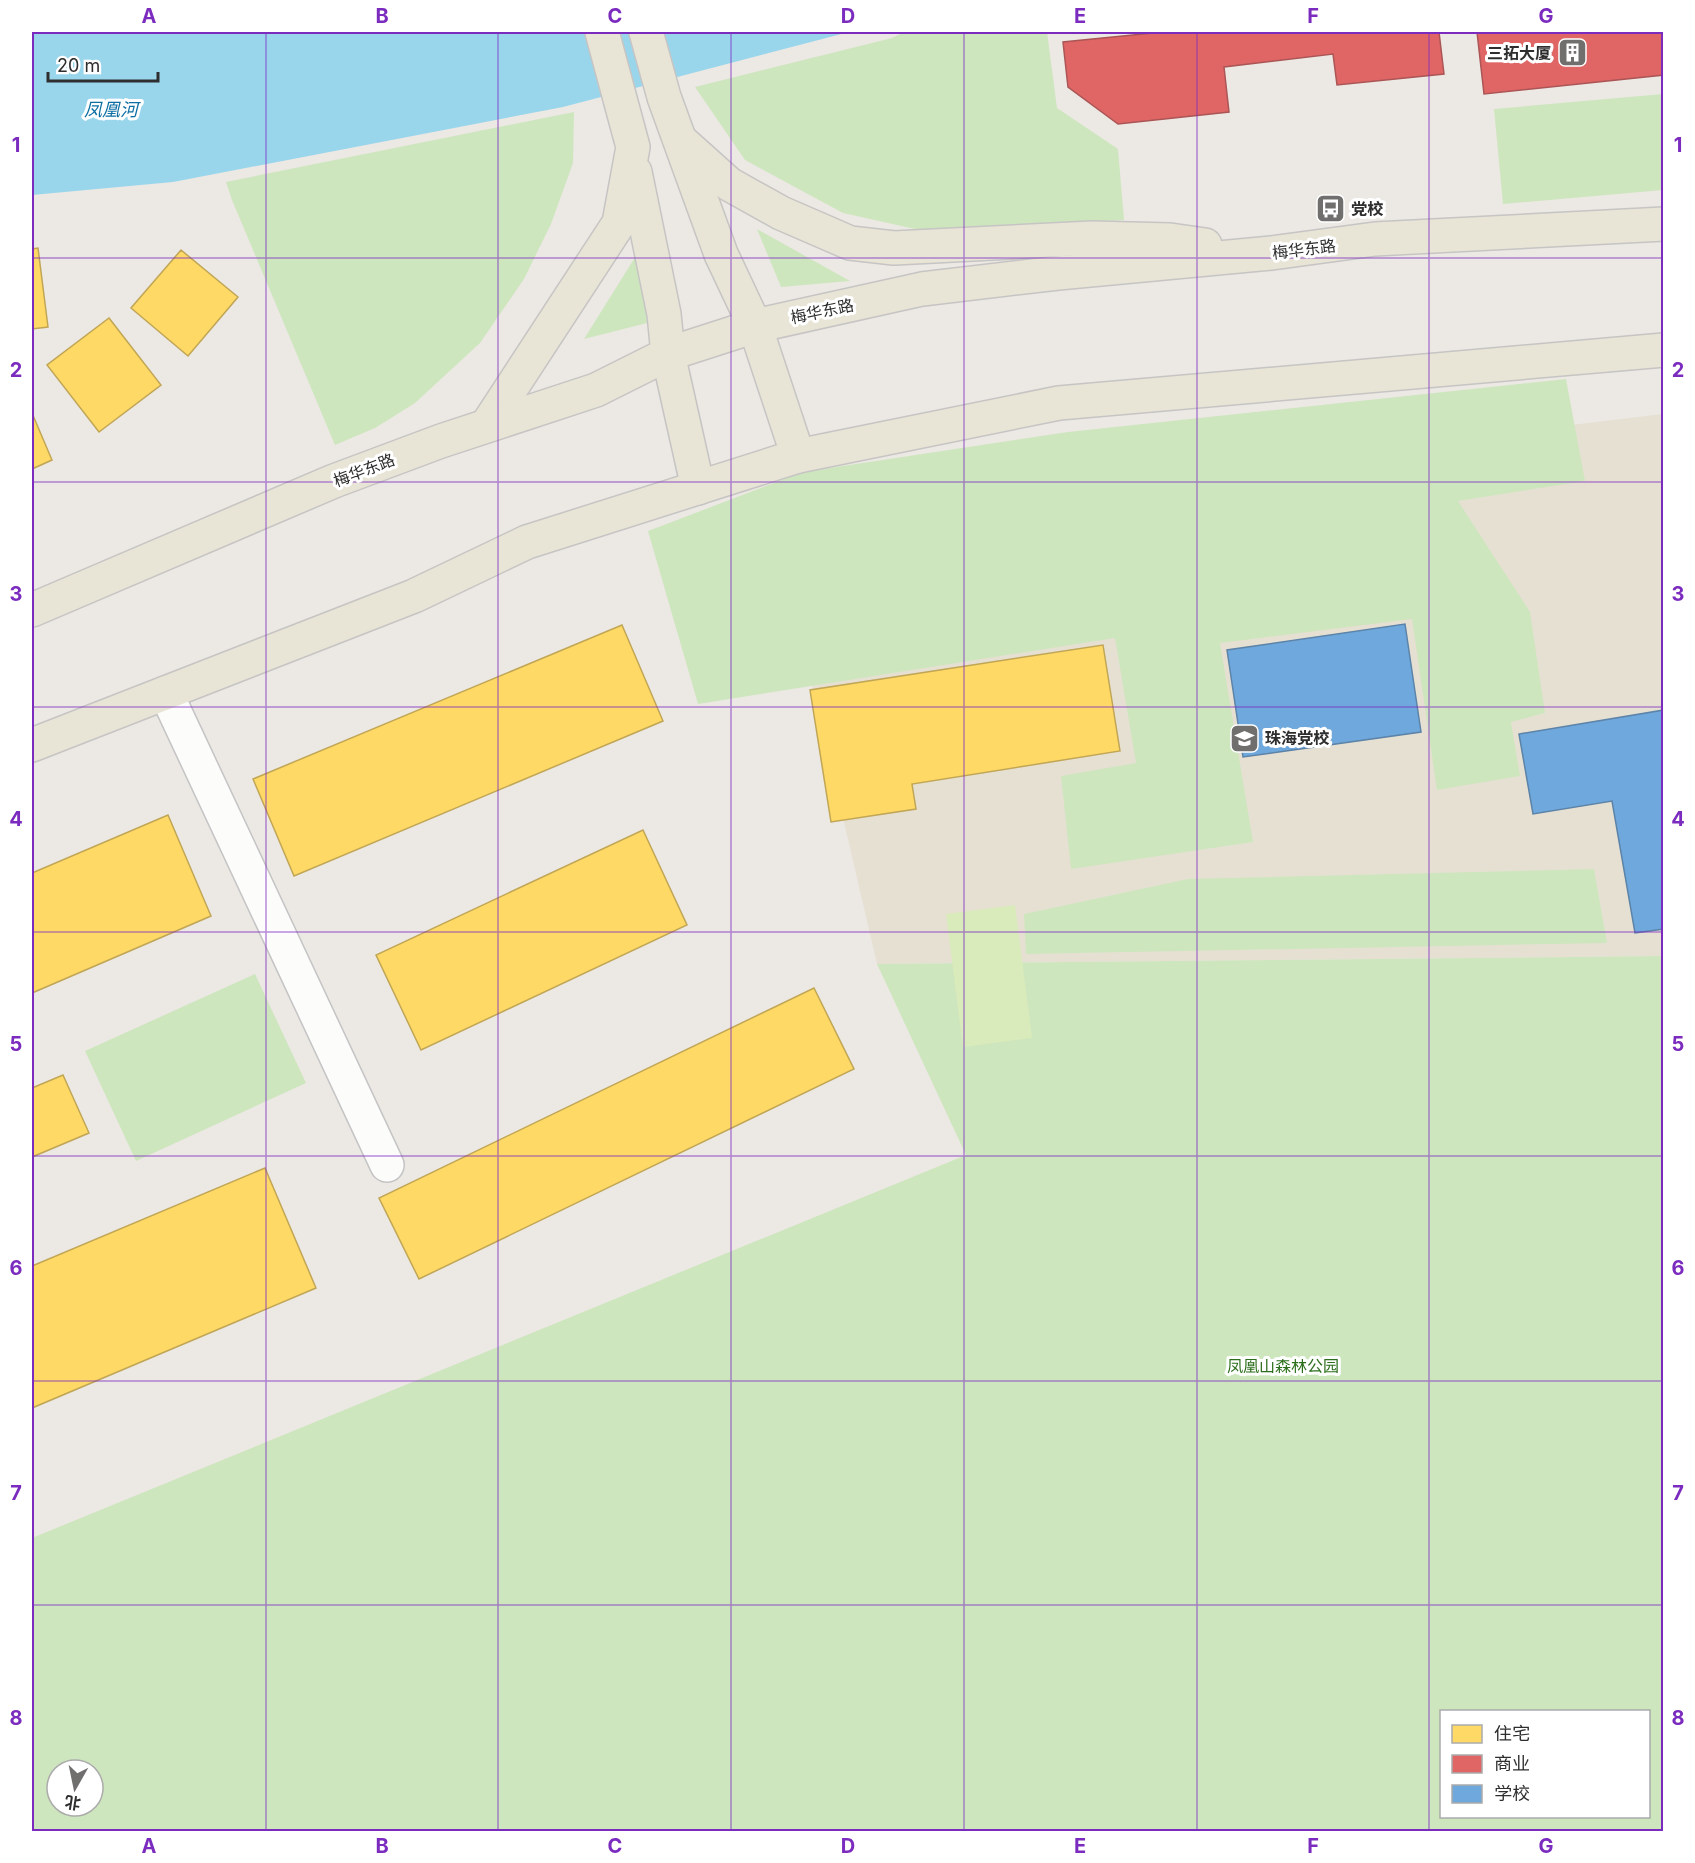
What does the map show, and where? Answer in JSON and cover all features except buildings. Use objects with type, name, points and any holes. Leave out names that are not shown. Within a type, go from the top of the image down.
[{"type":"main road","points":[[487,425],[619,223],[633,147],[602,32]]},
{"type":"main road","points":[[646,32],[664,97],[722,254],[755,326],[798,456]]},
{"type":"main road","points":[[681,141],[729,184],[781,213],[850,243],[894,248],[1092,238],[1170,240],[1272,253]]},
{"type":"main road","points":[[632,159],[664,314],[668,354],[698,488]]},
{"type":"main road","name":"梅华东路","points":[[32,610],[325,484],[487,425],[596,390],[668,354],[755,326],[922,289],[1058,273],[1272,253],[1375,239],[1664,224]]},
{"type":"main road","points":[[32,745],[414,596],[527,542],[798,456],[1059,403],[1664,350]]},
{"type":"lane","points":[[166,693],[387,1165]]},
{"type":"shaded area","name":"珠海党校","points":[[1663,414],[1663,956],[877,964],[774,521]]},
{"type":"green space","points":[[904,32],[1047,32],[1057,108],[1118,149],[1124,220],[924,231],[843,213],[745,160],[695,87],[892,38]]},
{"type":"green space","points":[[1663,94],[1663,190],[1503,204],[1494,109]]},
{"type":"green space","points":[[574,112],[573,163],[551,224],[524,279],[480,343],[415,403],[375,428],[335,445],[226,182]]},
{"type":"green space","points":[[757,229],[850,281],[781,287]]},
{"type":"green space","points":[[639,251],[647,323],[584,339]]},
{"type":"green space","points":[[1566,379],[1585,481],[1458,501],[1530,612],[1545,713],[1511,722],[1520,776],[1437,790],[1412,619],[1220,643],[1253,842],[1071,869],[1061,776],[1136,763],[1115,638],[698,704],[648,531],[803,472],[1068,432]]},
{"type":"green space","points":[[1594,869],[1607,943],[1026,954],[1024,914],[1188,879]]},
{"type":"green space","points":[[1015,905],[1032,1038],[963,1047],[946,914]]},
{"type":"green space","name":"凤凰山森林公园","points":[[1663,956],[1663,1831],[32,1832],[32,1538],[966,1155],[877,964]]},
{"type":"green space","points":[[255,974],[306,1083],[136,1161],[85,1051]]},
{"type":"water","name":"凤凰河","points":[[32,32],[849,32],[563,107],[173,182],[32,195]]},
{"type":"place","name":"三拓大厦","points":[[1572,53]]},
{"type":"place","name":"党校","points":[[1330,209]]},
{"type":"place","name":"珠海党校","points":[[1244,738]]}]
